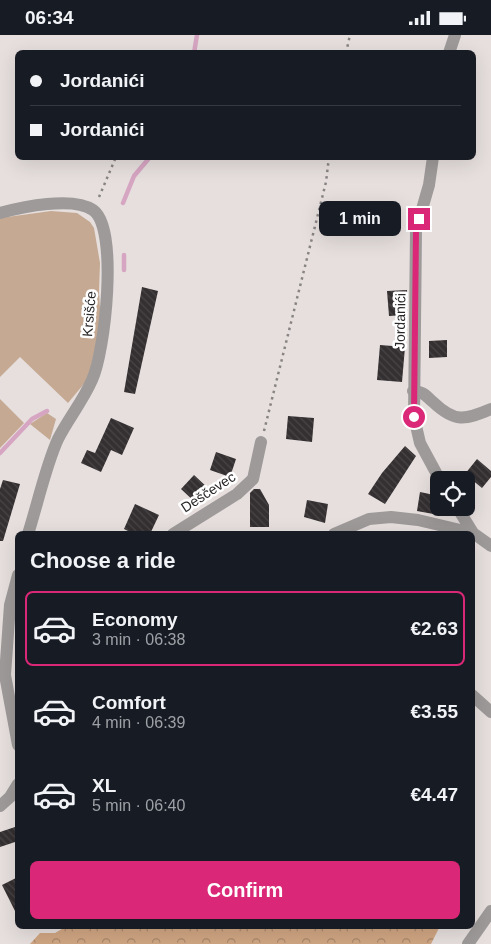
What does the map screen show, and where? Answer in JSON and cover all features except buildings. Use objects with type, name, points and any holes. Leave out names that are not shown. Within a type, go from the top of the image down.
[{"type":"street","points":[[450,50],[455,35]]},
{"type":"street","name":"Jordanići","points":[[433,160],[429,185],[416,230],[413,391],[414,417],[420,443],[435,471]]},
{"type":"street","points":[[0,213],[23,207],[77,203],[94,210]]},
{"type":"street","name":"Krsišće","points":[[29,531],[57,440],[93,379],[106,324],[107,246],[103,224],[94,210]]},
{"type":"street","points":[[413,391],[424,392],[446,413],[462,419],[491,409]]},
{"type":"street","name":"Deščevec","points":[[178,531],[237,494],[253,479],[261,442]]},
{"type":"street","points":[[463,516],[472,531]]},
{"type":"street","points":[[341,531],[369,519],[391,517],[418,520],[465,531]]},
{"type":"street","points":[[475,534],[491,545]]},
{"type":"street","points":[[15,586],[10,605],[5,675],[15,729]]},
{"type":"street","points":[[475,698],[491,712]]},
{"type":"street","points":[[468,944],[491,911]]},
{"type":"path","points":[[347,50],[350,35]]},
{"type":"path","points":[[94,210],[115,160]]},
{"type":"path","points":[[261,442],[326,182],[329,160]]},
{"type":"shaded area","points":[[51,211],[77,213],[90,222],[94,228],[100,263],[101,324],[88,379],[68,403],[20,357],[0,377],[0,218]]},
{"type":"shaded area","points":[[0,399],[24,423],[0,448]]},
{"type":"shaded area","points":[[47,413],[56,419],[50,440],[30,424]]},
{"type":"green space","points":[[62,929],[438,929],[431,944],[30,944],[40,933],[55,933]]},
{"type":"waterway","points":[[194,50],[197,35]]},
{"type":"waterway","points":[[123,203],[134,176],[147,160]]},
{"type":"waterway","points":[[124,255],[124,270]]},
{"type":"waterway","points":[[0,453],[32,419],[47,411]]},
{"type":"route","points":[[414,417],[416,230],[419,219]]}]
